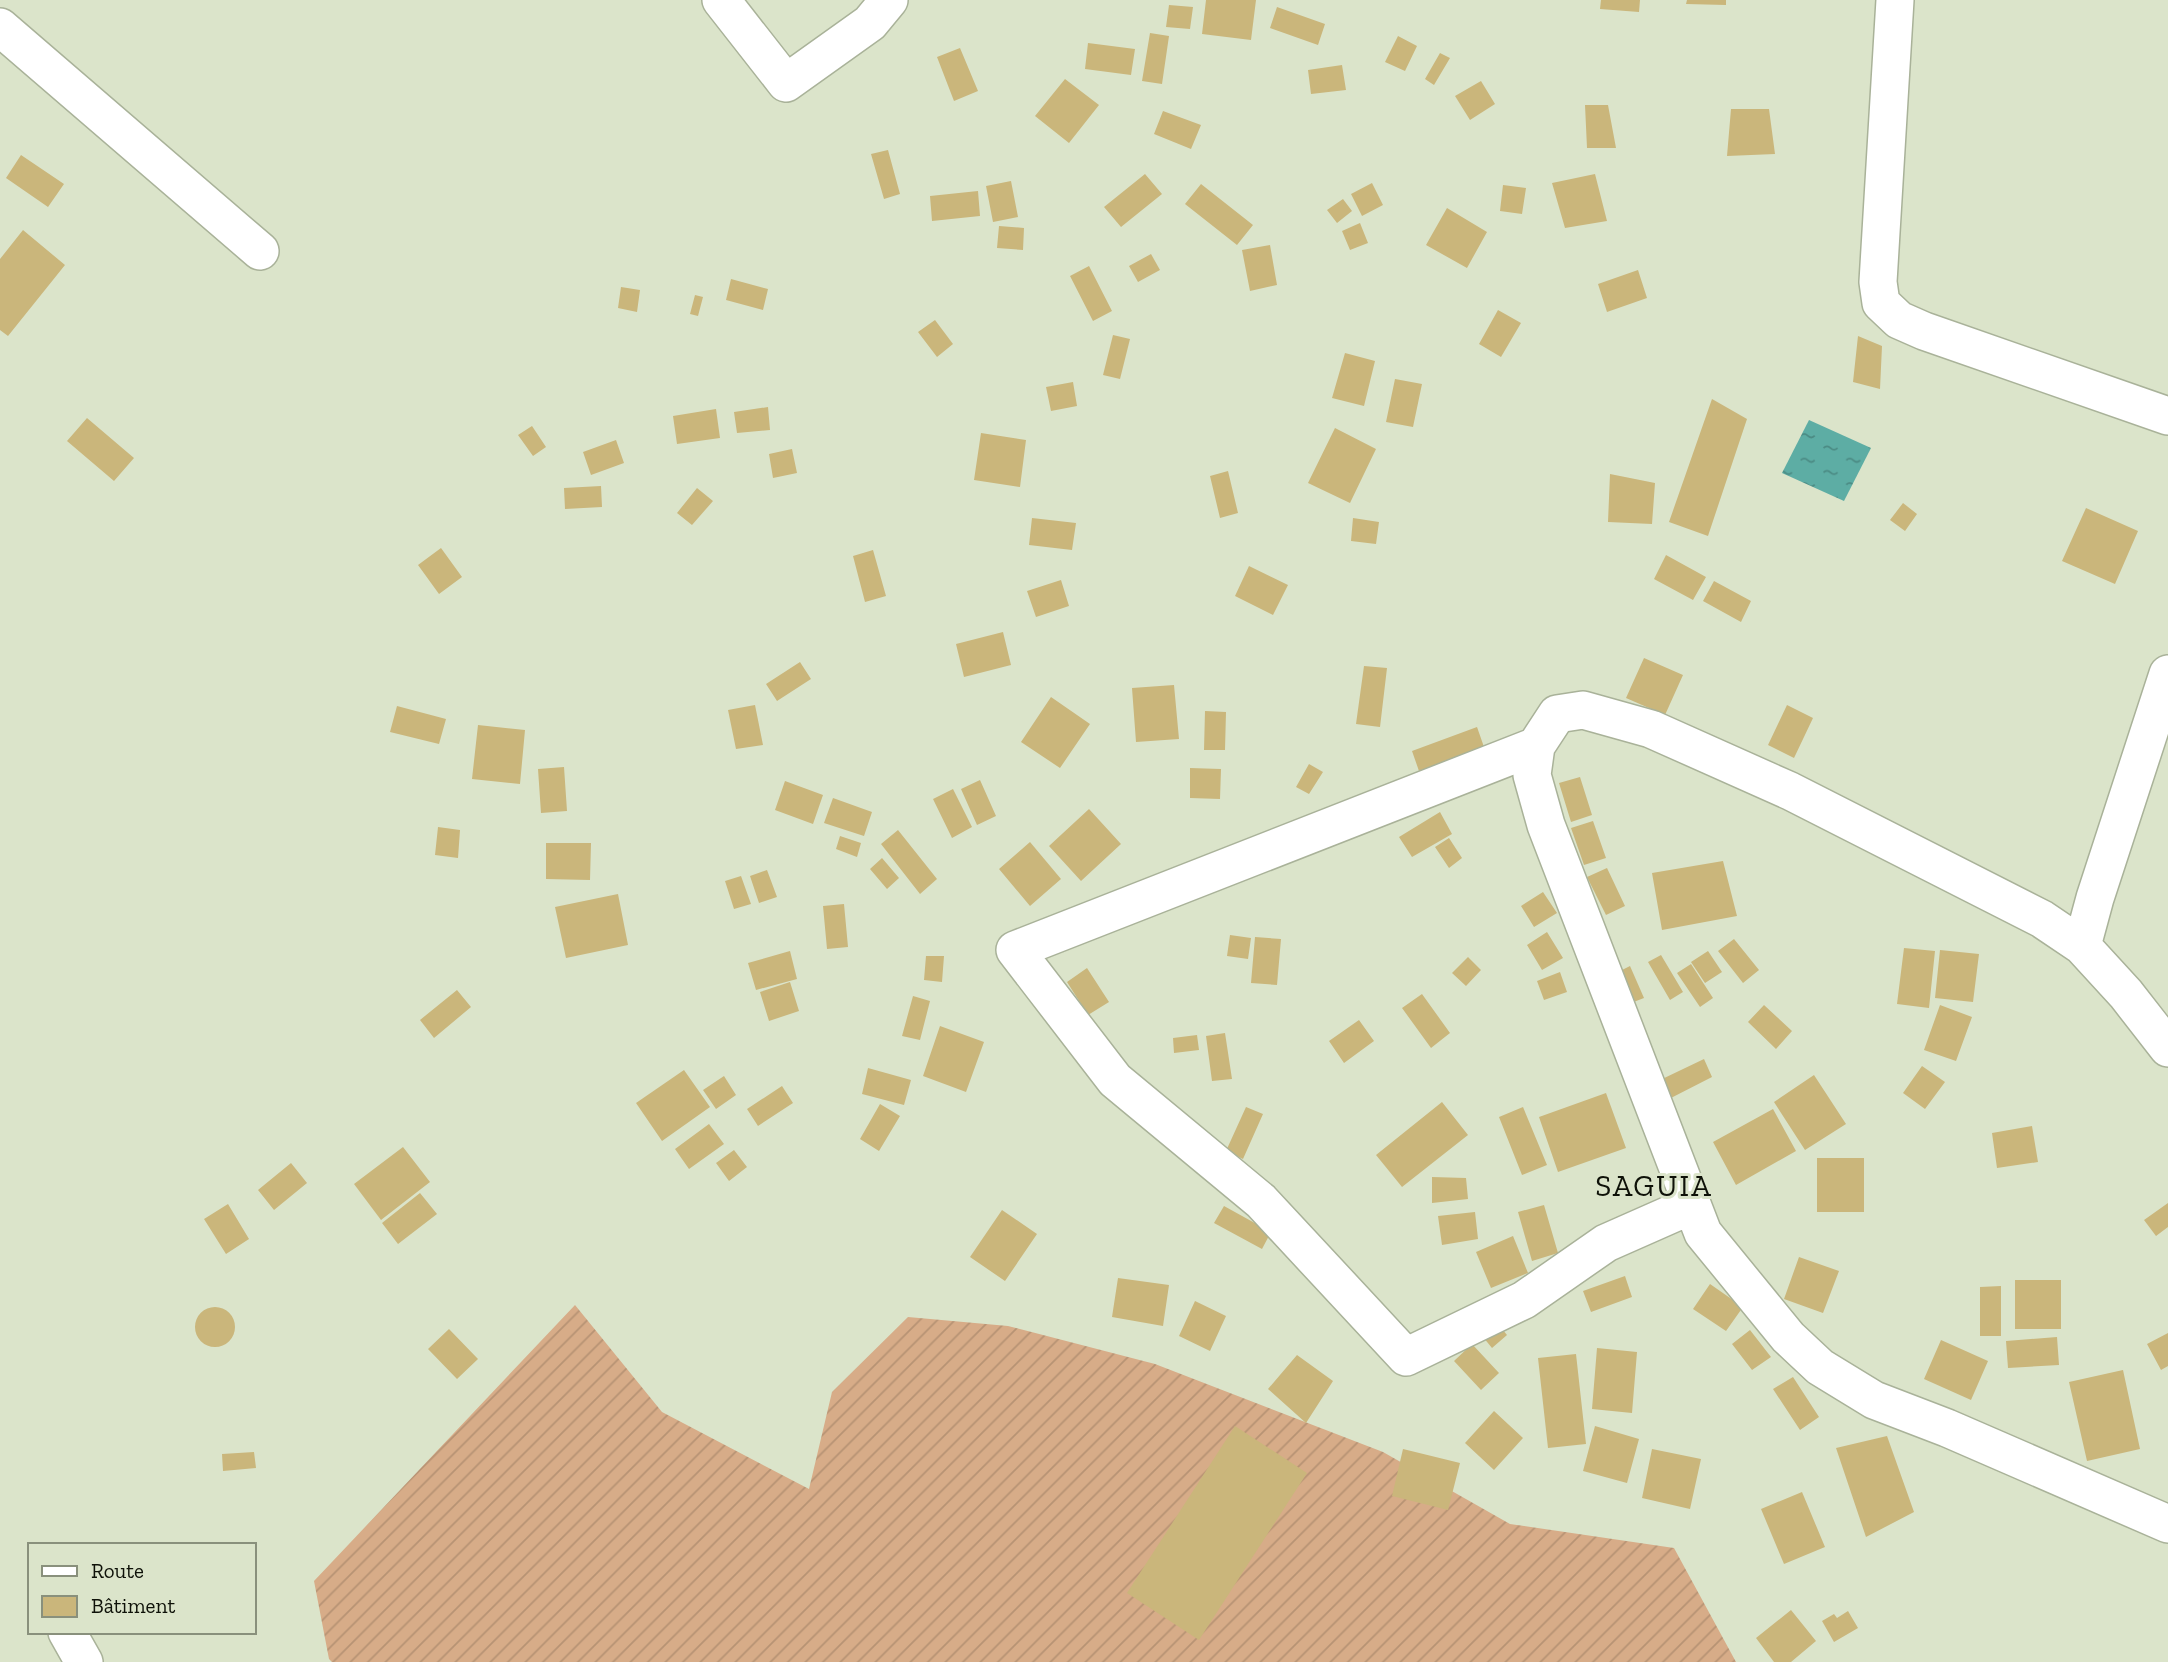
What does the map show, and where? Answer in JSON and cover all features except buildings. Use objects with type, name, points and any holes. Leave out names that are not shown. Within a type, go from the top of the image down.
[{"type":"street","points":[[720,0],[786,83],[870,23],[889,0]]},
{"type":"street","points":[[1895,0],[1878,282],[1881,303],[1899,320],[1924,331],[2168,416]]},
{"type":"street","points":[[0,27],[260,251]]},
{"type":"street","points":[[2082,946],[2168,674]]},
{"type":"street","points":[[2168,1048],[2126,994],[2082,946],[2042,919],[1790,790],[1651,729],[1583,710],[1557,714],[1536,746],[1532,775],[1546,825],[1703,1233],[1726,1262],[1787,1337],[1820,1367],[1874,1400],[1947,1428],[2168,1524]]},
{"type":"street","points":[[1536,746],[1015,950],[1115,1080],[1261,1201],[1406,1357],[1524,1300],[1605,1243],[1692,1205]]},
{"type":"street","points":[[68,1634],[84,1662]]},
{"type":"shaded area","points":[[575,1305],[662,1412],[809,1489],[832,1392],[908,1317],[1008,1326],[1155,1364],[1383,1452],[1510,1524],[1674,1548],[1736,1662],[332,1662],[329,1659],[314,1581]]},
{"type":"water","points":[[1809,420],[1871,448],[1844,501],[1782,473]]},
{"type":"district","name":"SAGUIA","points":[[1654,1186]]}]
